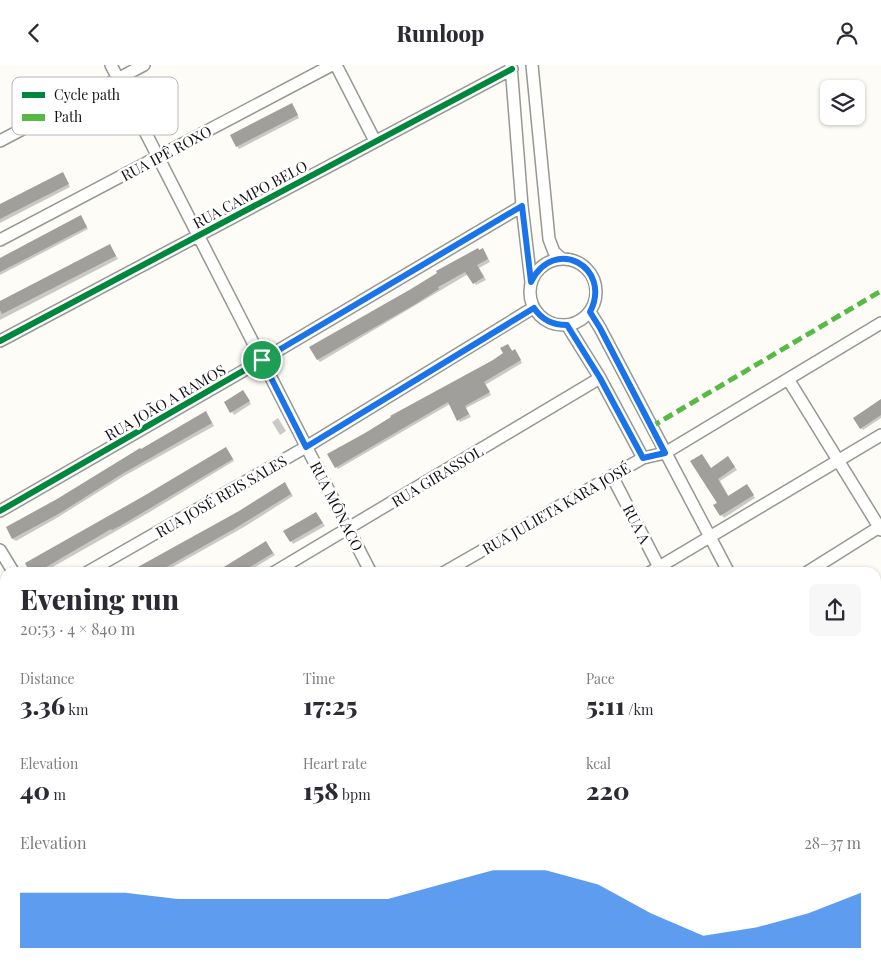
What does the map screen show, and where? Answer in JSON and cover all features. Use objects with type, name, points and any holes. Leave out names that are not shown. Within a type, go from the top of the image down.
[{"type":"street","name":"RUA MÔNACO","points":[[110,65],[117,77]]},
{"type":"street","points":[[122,77],[144,65]]},
{"type":"street","points":[[334,65],[375,141]]},
{"type":"street","name":"RUA IPÊ ROXO","points":[[0,240],[334,65]]},
{"type":"street","points":[[532,65],[548,239],[554,253],[561,258]]},
{"type":"street","points":[[511,67],[522,206],[531,282],[530,300],[538,315],[551,323],[567,325],[580,321],[590,312],[594,303],[596,294],[592,276],[579,263],[570,259],[552,260],[543,265],[535,272],[531,282]]},
{"type":"street","name":"RUA CAMPO BELO","points":[[0,341],[511,67]]},
{"type":"street","points":[[0,141],[12,135]]},
{"type":"street","name":"RUA MÔNACO","points":[[147,135],[368,567]]},
{"type":"street","name":"RUA JOÃO A RAMOS","points":[[0,511],[262,360],[522,206]]},
{"type":"street","name":"RUA JOSÉ REIS SALES","points":[[96,567],[306,447],[534,308]]},
{"type":"street","points":[[590,312],[726,567]]},
{"type":"street","name":"RUA JULIETA KARA JOSÉ","points":[[453,567],[643,458],[665,453],[881,323]]},
{"type":"street","points":[[567,325],[600,378],[643,458]]},
{"type":"street","name":"RUA GIRASSOL","points":[[283,567],[600,378]]},
{"type":"street","points":[[788,379],[880,528],[816,567]]},
{"type":"street","points":[[663,567],[709,537],[881,435]]},
{"type":"street","name":"RUA A","points":[[612,476],[655,567]]},
{"type":"street","points":[[0,550],[10,567]]},
{"type":"building","points":[[292,103],[298,115],[236,147],[230,135]]},
{"type":"building","points":[[63,172],[69,184],[0,219],[0,204]]},
{"type":"building","points":[[81,215],[87,227],[0,272],[0,258]]},
{"type":"building","points":[[110,244],[116,256],[2,314],[0,301]]},
{"type":"building","points":[[478,248],[479,250],[483,248],[488,259],[477,265],[484,277],[473,284],[465,272],[438,287],[439,289],[414,305],[317,360],[309,347],[411,289],[437,273],[436,271]]},
{"type":"building","points":[[508,344],[512,351],[515,349],[521,360],[484,382],[490,392],[465,406],[469,414],[457,421],[448,402],[335,468],[327,454],[365,433],[390,416],[493,360],[503,353],[500,348]]},
{"type":"building","points":[[243,390],[250,401],[230,413],[224,402]]},
{"type":"building","points":[[881,399],[881,415],[860,429],[853,418]]},
{"type":"building","points":[[206,411],[212,423],[122,474],[60,513],[12,539],[6,527]]},
{"type":"building","points":[[226,447],[233,459],[46,567],[27,567],[25,563]]},
{"type":"building","points":[[702,454],[711,468],[728,456],[735,467],[718,479],[728,496],[747,484],[754,495],[720,516],[713,505],[717,503],[690,461]]},
{"type":"building","points":[[285,482],[291,494],[167,567],[138,567],[239,511]]},
{"type":"building","points":[[316,512],[323,523],[290,542],[283,531]]},
{"type":"building","points":[[266,541],[273,553],[250,567],[224,567]]},
{"type":"marked path","points":[[651,427],[881,291]]},
{"type":"cycle path","points":[[0,341],[512,69]]},
{"type":"cycle path","points":[[0,511],[262,360],[522,206]]},
{"type":"route","points":[[522,206],[531,282],[535,272],[543,265],[561,258],[579,263],[592,276],[596,294],[590,312],[665,453],[643,458],[600,378],[567,325],[559,325],[544,320],[534,308],[306,447],[262,360],[522,206]]}]
